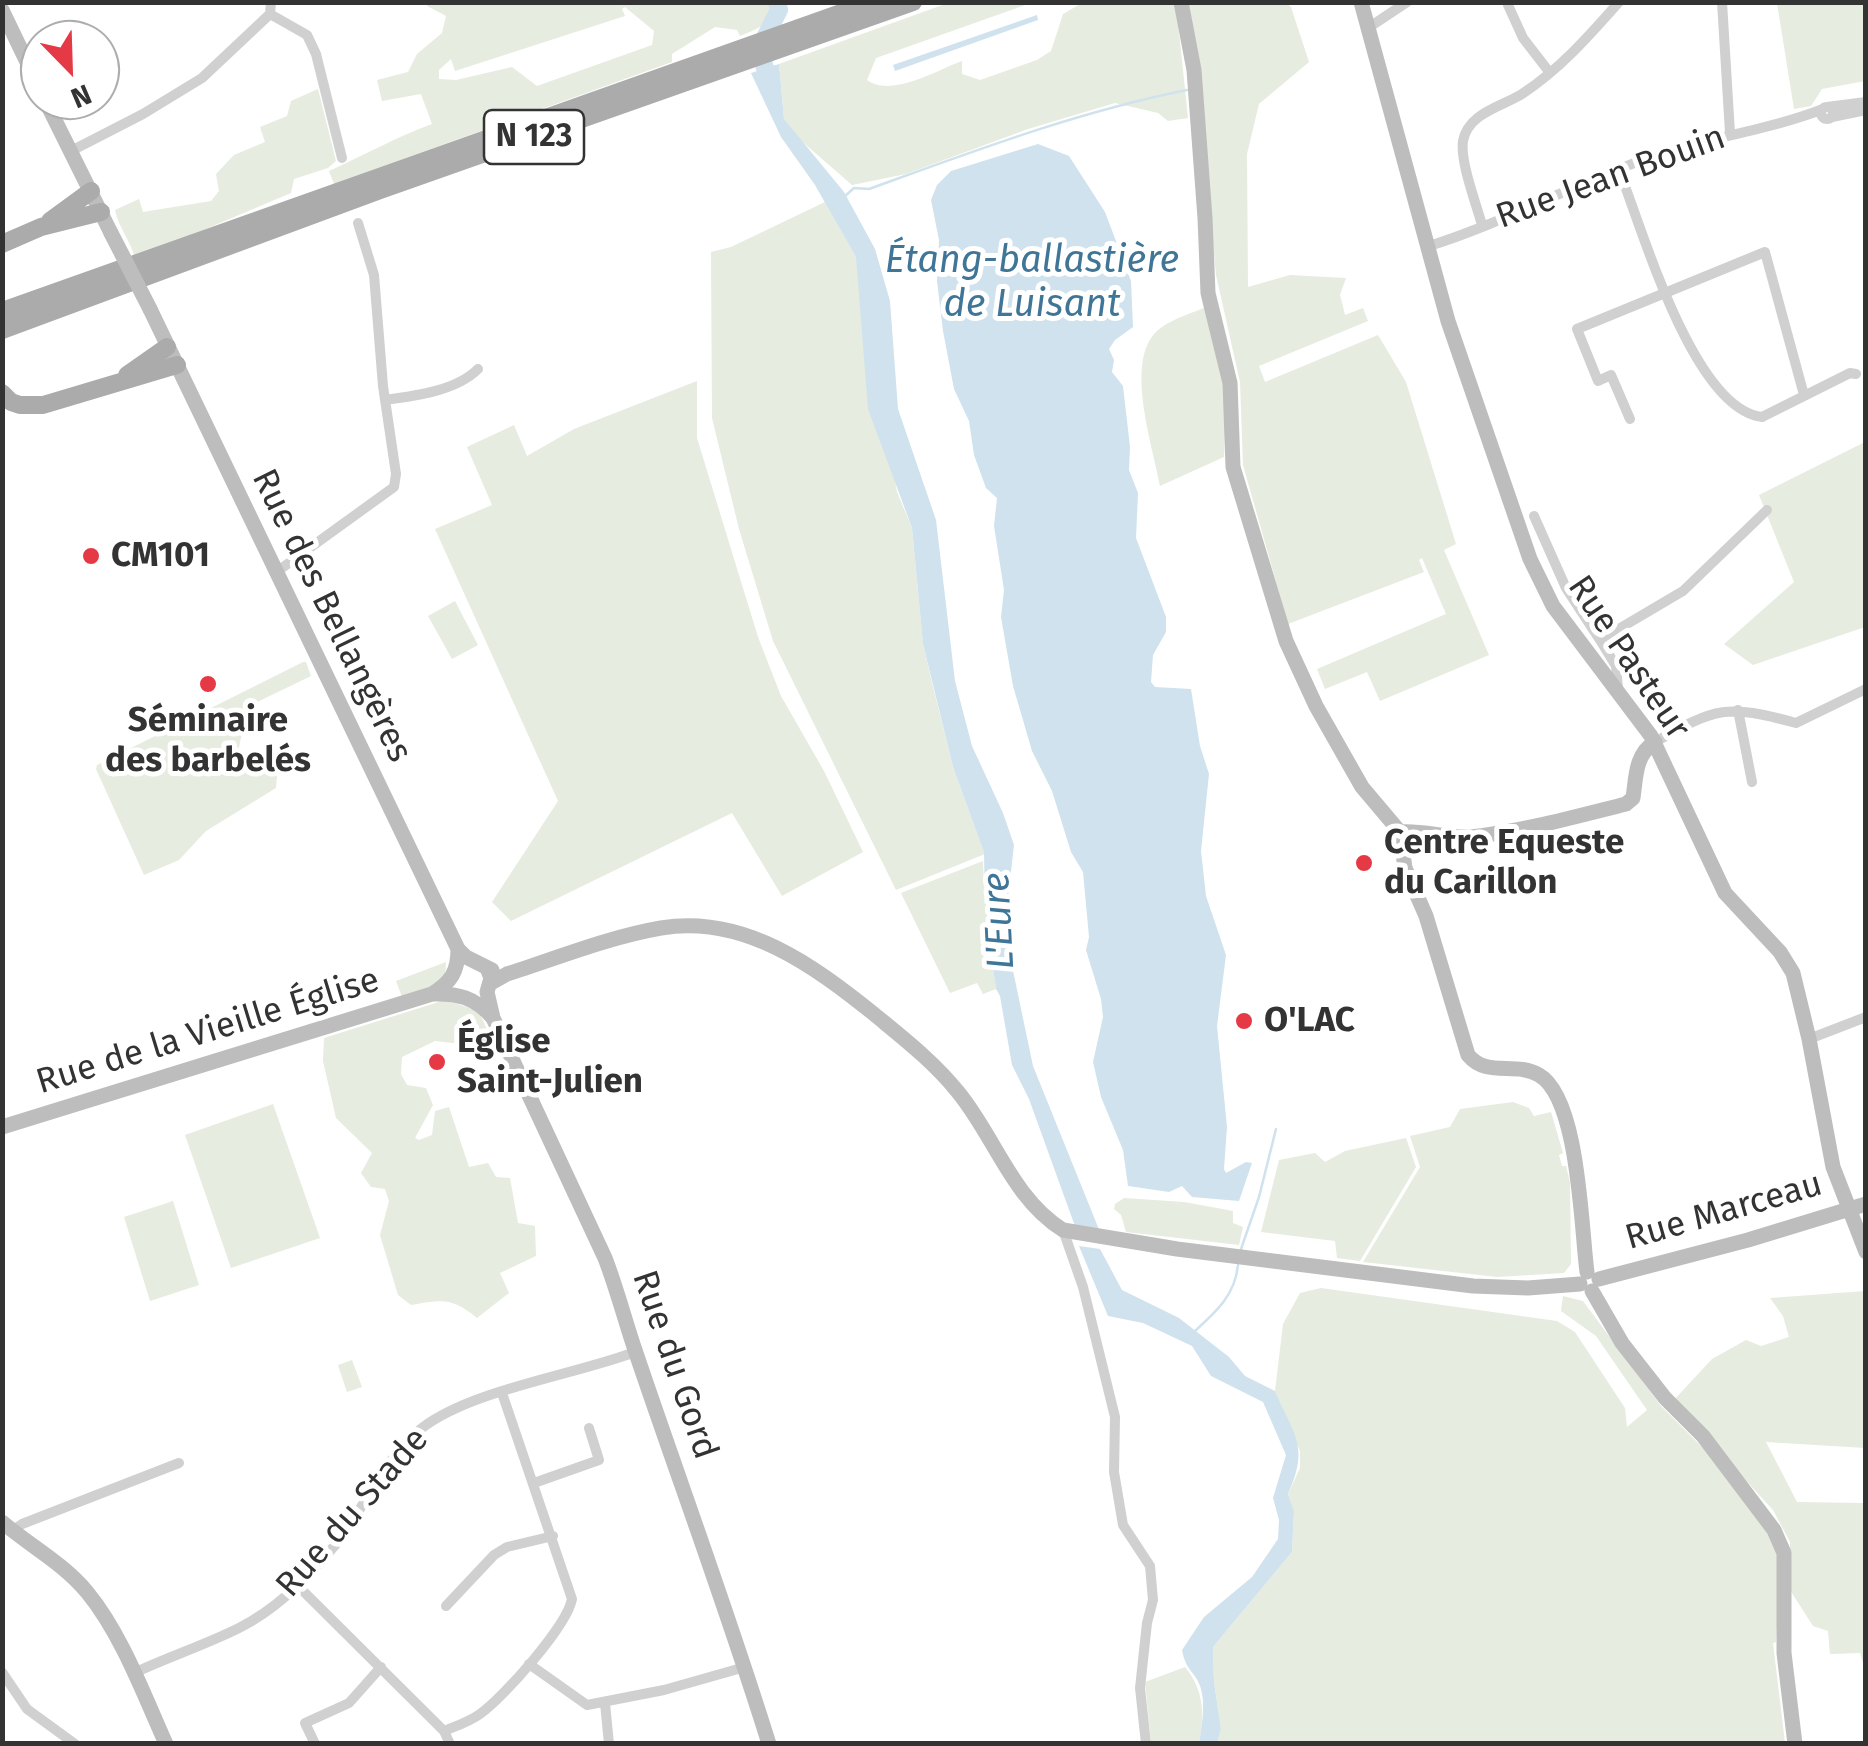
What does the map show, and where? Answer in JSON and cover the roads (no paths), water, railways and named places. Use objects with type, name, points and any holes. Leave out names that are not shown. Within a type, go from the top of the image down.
[{"type":"main road","name":"N 123","points":[[848,18],[872,2]]},
{"type":"main road","name":"N 123","points":[[2,333],[377,184],[848,18],[914,2]]},
{"type":"main road","points":[[41,227],[91,191]]},
{"type":"main road","points":[[2,244],[41,227],[101,212]]},
{"type":"main road","name":"N 123","points":[[6,308],[287,217]]},
{"type":"main road","points":[[118,381],[168,347]]},
{"type":"main road","points":[[2,394],[11,402],[43,405],[177,366]]},
{"type":"street","points":[[1181,2],[1194,70],[1208,292],[1230,383],[1234,467],[1286,641],[1316,706],[1362,787],[1400,832],[1405,868],[1426,916],[1468,1055],[1485,1068],[1533,1072],[1555,1089],[1568,1128],[1578,1183],[1590,1282],[1622,1343],[1665,1398],[1703,1436],[1774,1530],[1784,1552],[1784,1653],[1795,1744]]},
{"type":"street","name":"Rue Pasteur","points":[[1360,2],[1426,247],[1496,467],[1535,571],[1553,606],[1655,742],[1725,894],[1780,952],[1793,973],[1833,1167],[1866,1252]]},
{"type":"street","points":[[1368,28],[1408,2]]},
{"type":"street","points":[[1482,225],[1464,154],[1464,140],[1472,122],[1550,73],[1583,43],[1618,2]]},
{"type":"street","points":[[1722,2],[1730,133]]},
{"type":"street","points":[[1508,5],[1523,38],[1550,73]]},
{"type":"street","points":[[71,151],[144,114],[202,78],[271,8],[307,35],[316,54],[342,158]]},
{"type":"street","points":[[2,10],[20,47]]},
{"type":"street","name":"Rue Jean Bouin","points":[[1426,247],[1652,156],[1730,133],[1866,106]]},
{"type":"street","name":"Rue des Bellangères","points":[[56,120],[472,980]]},
{"type":"street","points":[[1619,170],[1695,360],[1716,390],[1752,416],[1762,417],[1850,373],[1856,374]]},
{"type":"street","points":[[276,573],[394,486],[396,474],[374,275],[358,222]]},
{"type":"street","points":[[1630,419],[1611,375],[1598,381],[1577,329],[1765,252],[1804,396]]},
{"type":"street","points":[[385,400],[451,385],[470,377],[478,368]]},
{"type":"street","points":[[1600,640],[1683,590],[1767,510]]},
{"type":"street","points":[[1534,516],[1558,573],[1616,666],[1618,688]]},
{"type":"street","points":[[1400,832],[1483,835],[1626,804],[1633,798],[1639,759],[1646,748],[1705,715],[1738,710],[1796,722],[1866,689]]},
{"type":"street","points":[[1738,710],[1752,782]]},
{"type":"street","points":[[472,980],[507,974],[661,928],[704,928],[748,936],[778,947],[840,987],[935,1066],[978,1120],[1022,1193],[1048,1221],[1069,1232],[1115,1418],[1114,1472],[1123,1525],[1150,1566],[1153,1600],[1140,1688],[1146,1744]]},
{"type":"street","name":"Rue de la Vieille Église","points":[[2,1127],[472,980]]},
{"type":"street","name":"Rue du Gord","points":[[472,980],[606,1258],[769,1744]]},
{"type":"street","points":[[1809,1038],[1866,1017]]},
{"type":"street","name":"Rue Marceau","points":[[1069,1232],[1473,1286],[1528,1288],[1590,1282],[1866,1204]]},
{"type":"street","name":"Rue du Stade","points":[[134,1673],[242,1627],[298,1586],[339,1541],[400,1450],[419,1430],[443,1414],[636,1352]]},
{"type":"street","points":[[444,1731],[482,1713],[529,1664],[570,1612],[572,1599],[553,1536],[502,1393]]},
{"type":"street","points":[[534,1483],[599,1460],[589,1428]]},
{"type":"street","points":[[8,1527],[179,1463]]},
{"type":"street","points":[[8,1527],[61,1566],[87,1592],[134,1673],[166,1744]]},
{"type":"street","points":[[446,1606],[494,1554],[553,1536]]},
{"type":"street","points":[[298,1586],[444,1731],[450,1744]]},
{"type":"street","points":[[529,1664],[586,1705],[606,1704],[745,1666]]},
{"type":"street","points":[[315,1744],[305,1723],[348,1703],[381,1667]]},
{"type":"street","points":[[2,1672],[27,1709],[75,1744]]},
{"type":"street","points":[[606,1704],[609,1744]]},
{"type":"water","points":[[1037,15],[1038,20],[895,71],[893,65]]},
{"type":"water","points":[[779,64],[784,119],[844,192],[875,249],[890,301],[898,409],[936,520],[955,681],[972,746],[1014,845],[1008,898],[1011,961],[1033,1066],[1100,1232],[1076,1229],[1029,1099],[1012,1065],[985,909],[984,852],[953,767],[923,644],[912,528],[868,409],[856,257],[815,185],[781,137],[751,73]]},
{"type":"water","name":"Étang-ballastière de Luisant","points":[[1038,144],[1069,156],[1105,212],[1131,281],[1133,327],[1109,349],[1114,360],[1112,372],[1123,386],[1129,470],[1138,493],[1136,538],[1166,617],[1166,632],[1153,655],[1151,682],[1155,687],[1191,689],[1200,746],[1209,774],[1201,851],[1206,896],[1226,955],[1217,1026],[1227,1127],[1224,1169],[1226,1173],[1246,1162],[1252,1163],[1239,1201],[1192,1197],[1182,1186],[1169,1192],[1128,1186],[1123,1150],[1101,1097],[1093,1062],[1103,1017],[1086,950],[1089,937],[1083,872],[1071,852],[1052,791],[1032,751],[1013,686],[1001,617],[1004,590],[994,526],[997,498],[986,488],[974,455],[969,421],[954,389],[943,331],[937,281],[939,240],[931,200],[937,185],[951,171]]},
{"type":"water","points":[[1079,1246],[1100,1249],[1122,1290],[1179,1318],[1229,1357],[1245,1376],[1275,1391],[1297,1441],[1298,1464],[1288,1494],[1294,1511],[1292,1552],[1213,1647],[1221,1729],[1217,1743],[1199,1743],[1202,1692],[1182,1650],[1204,1617],[1252,1577],[1278,1539],[1279,1520],[1273,1498],[1286,1455],[1263,1402],[1211,1376],[1192,1346],[1143,1323],[1108,1316]]},
{"type":"waterway","name":"L'Eure","points":[[772,90],[759,49],[779,10],[777,2]]},
{"type":"waterway","points":[[844,197],[854,188],[869,189],[1066,121],[1187,90]]},
{"type":"waterway","points":[[1240,1252],[1276,1129]]},
{"type":"waterway","points":[[1195,1331],[1229,1294],[1238,1265]]},
{"type":"place","name":"CM101","points":[[91,556]]},
{"type":"place","name":"Séminaire des barbelés","points":[[208,684]]},
{"type":"place","name":"Centre Equeste du Carillon","points":[[1364,863]]},
{"type":"place","name":"O'LAC","points":[[1244,1021]]},
{"type":"place","name":"Église Saint-Julien","points":[[437,1062]]}]
